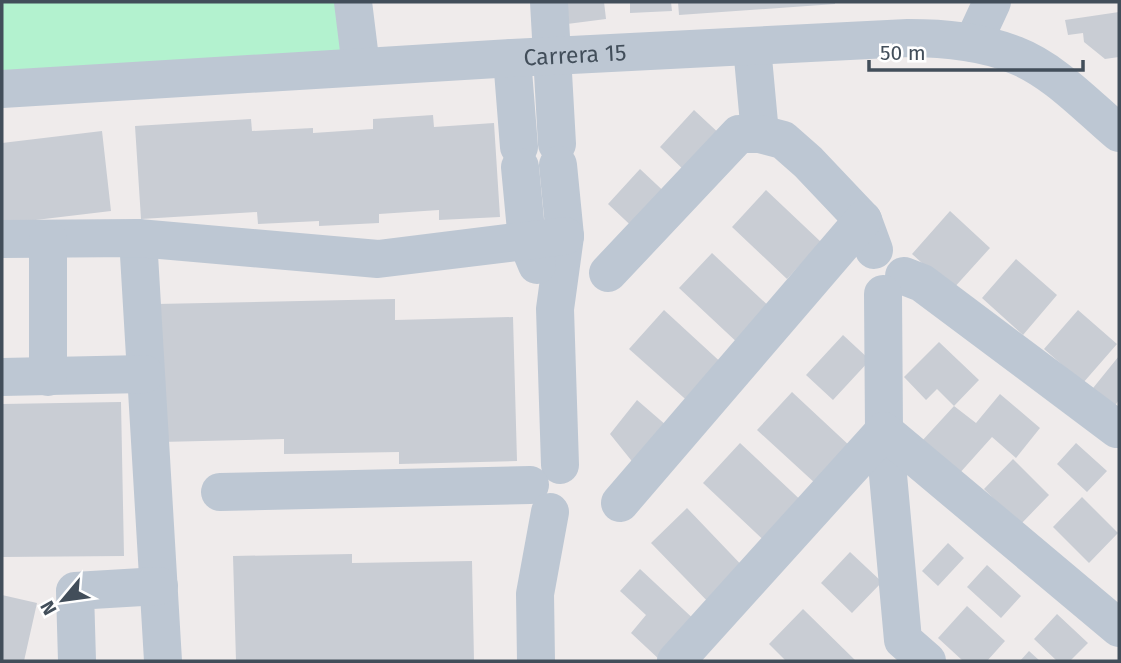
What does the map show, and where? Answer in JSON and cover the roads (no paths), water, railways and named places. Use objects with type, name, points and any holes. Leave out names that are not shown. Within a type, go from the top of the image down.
[{"type":"street","points":[[353,2],[361,67]]},
{"type":"street","points":[[536,661],[535,594],[547,487],[555,309],[565,236],[557,154],[549,2]]},
{"type":"street","points":[[974,43],[992,2]]},
{"type":"street","name":"Carrera 15","points":[[2,89],[512,58],[940,38],[974,43],[1017,55],[1054,77],[1119,133]]},
{"type":"street","points":[[752,47],[760,134]]},
{"type":"street","points":[[512,58],[527,241],[555,309]]},
{"type":"street","points":[[608,273],[739,134],[760,134],[783,140],[808,162],[869,235],[884,249],[900,258],[904,267],[893,285],[884,430],[905,654]]},
{"type":"street","points":[[620,503],[869,235]]},
{"type":"street","points":[[2,239],[138,238],[378,259],[565,236]]},
{"type":"street","points":[[138,238],[163,661]]},
{"type":"street","points":[[48,239],[48,377]]},
{"type":"street","points":[[893,285],[922,283],[1116,429]]},
{"type":"street","points":[[2,377],[145,374]]},
{"type":"street","points":[[884,430],[1119,628]]},
{"type":"street","points":[[676,661],[884,430]]},
{"type":"street","points":[[220,492],[547,487]]},
{"type":"street","points":[[77,661],[75,591],[159,586]]}]
